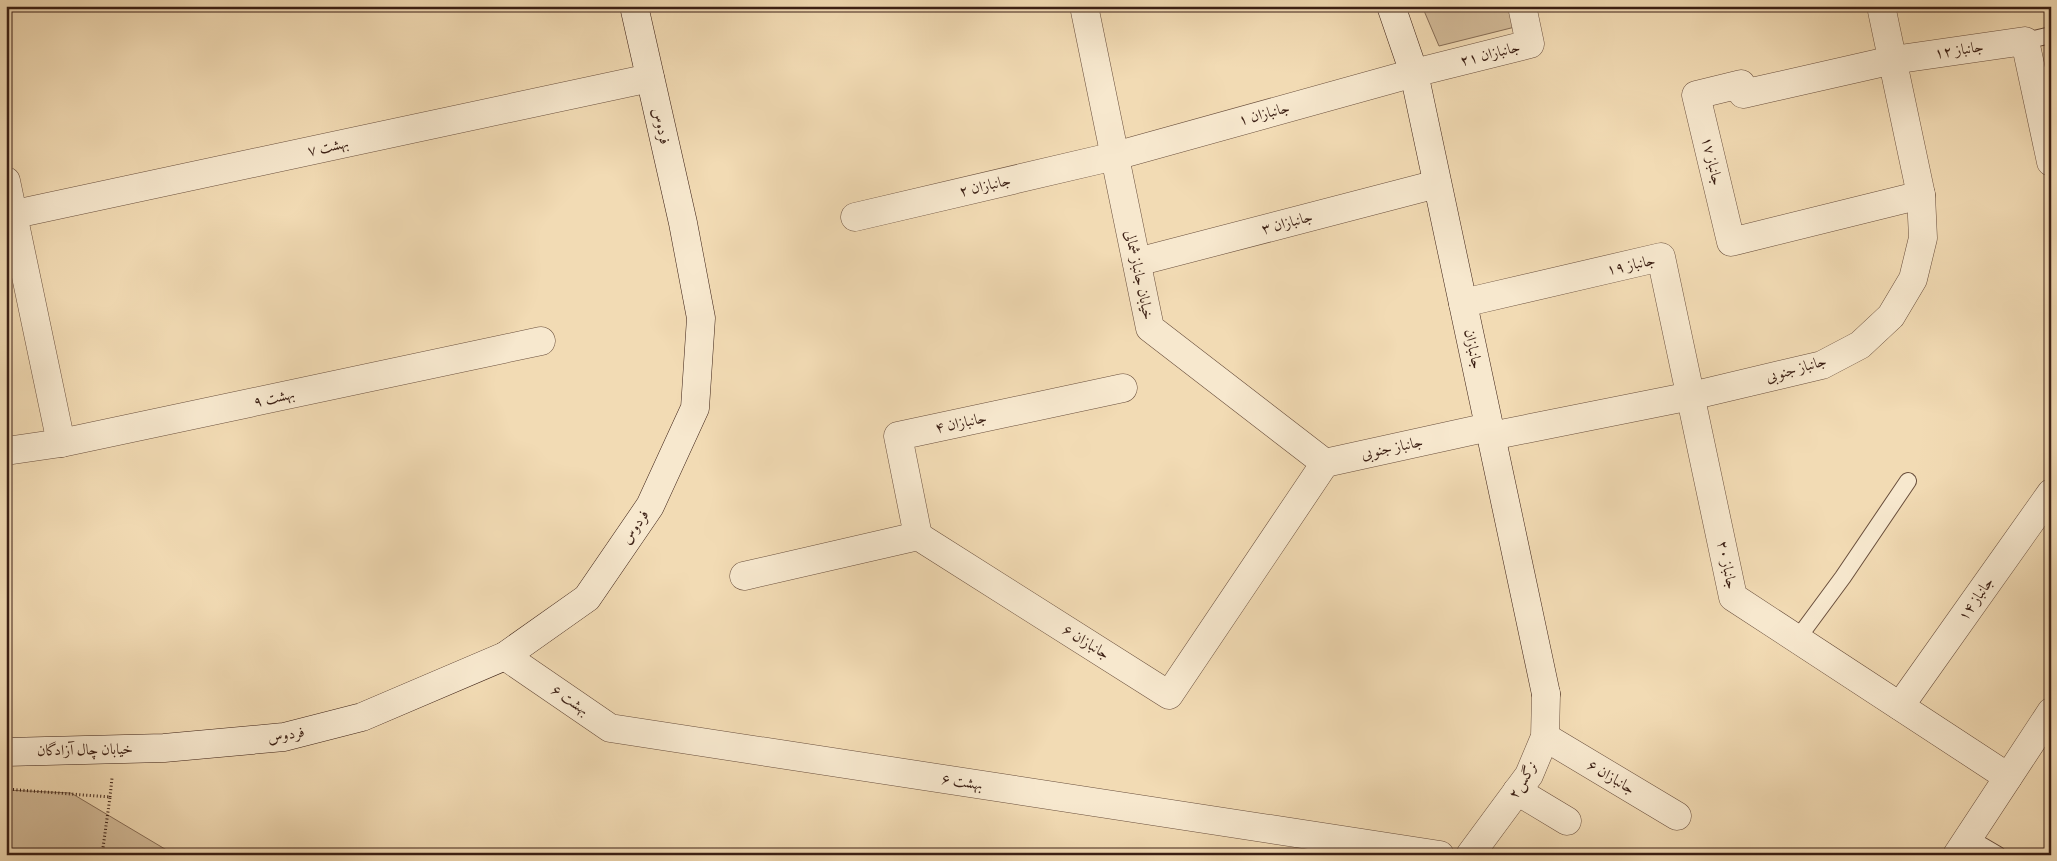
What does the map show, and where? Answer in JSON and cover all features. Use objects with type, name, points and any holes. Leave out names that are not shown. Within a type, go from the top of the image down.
[{"type":"street","name":"فردوس","points":[[164,748],[284,737],[362,717],[505,656],[587,598],[650,506],[695,408],[700,318],[683,223],[634,6]]},
{"type":"street","name":"خیابان جانباز شمالی","points":[[1084,6],[1150,328],[1325,463]]},
{"type":"street","name":"جانبازان","points":[[1391,6],[1414,73],[1546,694]]},
{"type":"street","name":"جانبازان ۲۱","points":[[1414,73],[1530,44],[1522,6]]},
{"type":"street","name":"جانباز جنوبی","points":[[1325,463],[1490,431],[1691,396],[1822,365],[1860,345],[1891,316],[1913,279],[1923,238],[1921,195],[1881,6]]},
{"type":"street","name":"جانباز ۱۲","points":[[1893,60],[2038,38]]},
{"type":"street","points":[[2038,38],[2051,162]]},
{"type":"street","name":"جانباز ۱۷","points":[[1893,60],[1743,94],[1741,84],[1696,95],[1731,242],[1921,195]]},
{"type":"street","name":"جانبازان ۱","points":[[1115,156],[1414,73]]},
{"type":"street","name":"بهشت ۷","points":[[10,216],[650,78]]},
{"type":"street","name":"جانبازان ۲","points":[[855,217],[1115,156]]},
{"type":"street","points":[[6,182],[10,216],[61,443]]},
{"type":"street","name":"جانبازان ۳","points":[[1136,262],[1438,184]]},
{"type":"street","name":"جانباز ۱۹","points":[[1463,303],[1661,257],[1691,396]]},
{"type":"street","name":"بهشت ۹","points":[[6,452],[61,443],[541,341]]},
{"type":"street","name":"جانبازان ۴","points":[[918,536],[898,436],[1123,388]]},
{"type":"street","name":"جانباز ۲۰","points":[[1691,396],[1733,598],[1798,638],[2008,777]]},
{"type":"street","name":"جانبازان ۶","points":[[918,536],[1169,695],[1325,463]]},
{"type":"street","name":"جانباز ۱۴","points":[[1900,706],[2051,493]]},
{"type":"street","points":[[744,576],[918,536]]},
{"type":"street","name":"بهشت ۶","points":[[505,656],[610,728],[1440,855]]},
{"type":"street","name":"نرگس۲","points":[[1470,855],[1529,775],[1545,737],[1546,694]]},
{"type":"street","points":[[1963,846],[2051,712]]},
{"type":"street","name":"جانبازان ۶","points":[[1545,737],[1677,816]]},
{"type":"street","name":"خیابان چال آزادگان","points":[[6,752],[164,748]]},
{"type":"street","points":[[1517,791],[1567,821]]},
{"type":"lane","points":[[1798,638],[1844,577],[1908,480]]},
{"type":"lane","points":[[1963,846],[1998,855]]},
{"type":"path","points":[[6,789],[110,797],[102,855]]},
{"type":"shaded area","points":[[1422,6],[1514,6],[1519,26],[1439,46]]},
{"type":"shaded area","points":[[6,790],[71,793],[175,855],[6,855]]}]
